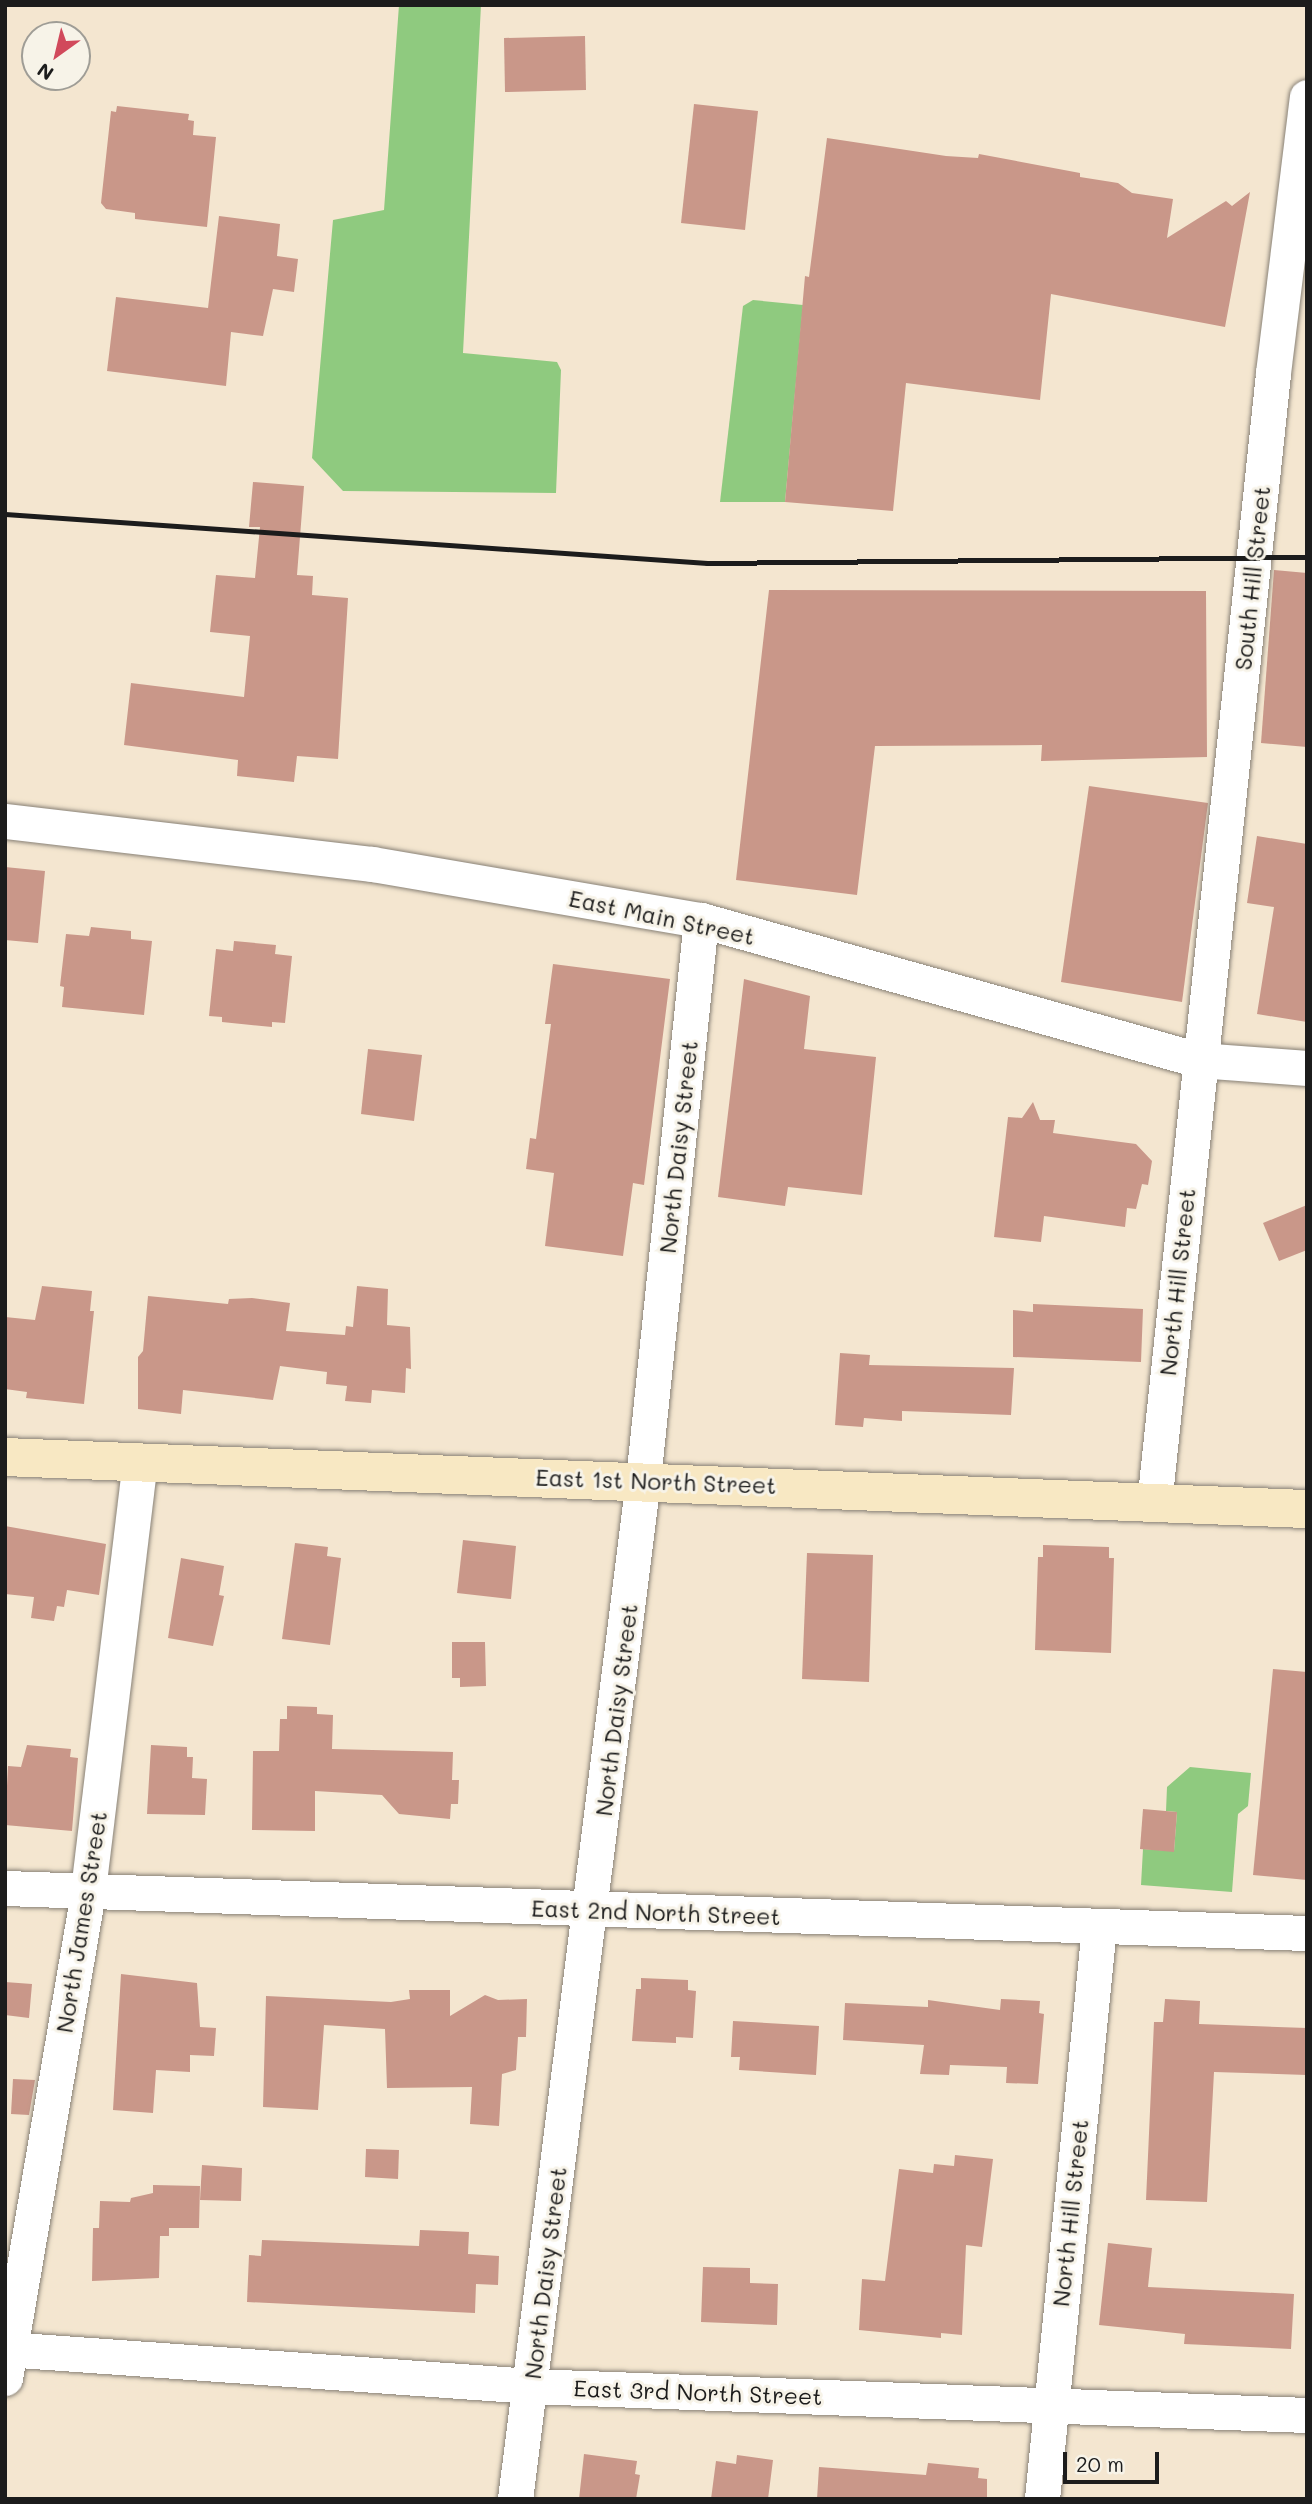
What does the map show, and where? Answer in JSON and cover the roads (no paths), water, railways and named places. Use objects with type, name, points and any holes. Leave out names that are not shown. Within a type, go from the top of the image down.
[{"type":"main road","name":"East 1st North Street","points":[[5,1457],[643,1480],[1307,1509]]},
{"type":"street","name":"South Hill Street","points":[[1199,1060],[1307,97]]},
{"type":"street","name":"East Main Street","points":[[5,821],[372,864],[701,920],[1199,1060],[1307,1068]]},
{"type":"street","name":"North Daisy Street","points":[[515,2499],[593,1910],[643,1480],[701,920]]},
{"type":"street","name":"North Hill Street","points":[[1154,1504],[1199,1060]]},
{"type":"street","name":"North James Street","points":[[7,2359],[89,1890],[140,1463]]},
{"type":"street","name":"East 2nd North Street","points":[[5,1888],[1307,1933]]},
{"type":"street","name":"North Hill Street","points":[[1042,2499],[1099,1927]]},
{"type":"street","name":"East 3rd North Street","points":[[7,2359],[531,2386],[1307,2415]]},
{"type":"railway","points":[[5,514],[707,563],[1307,557]]}]
